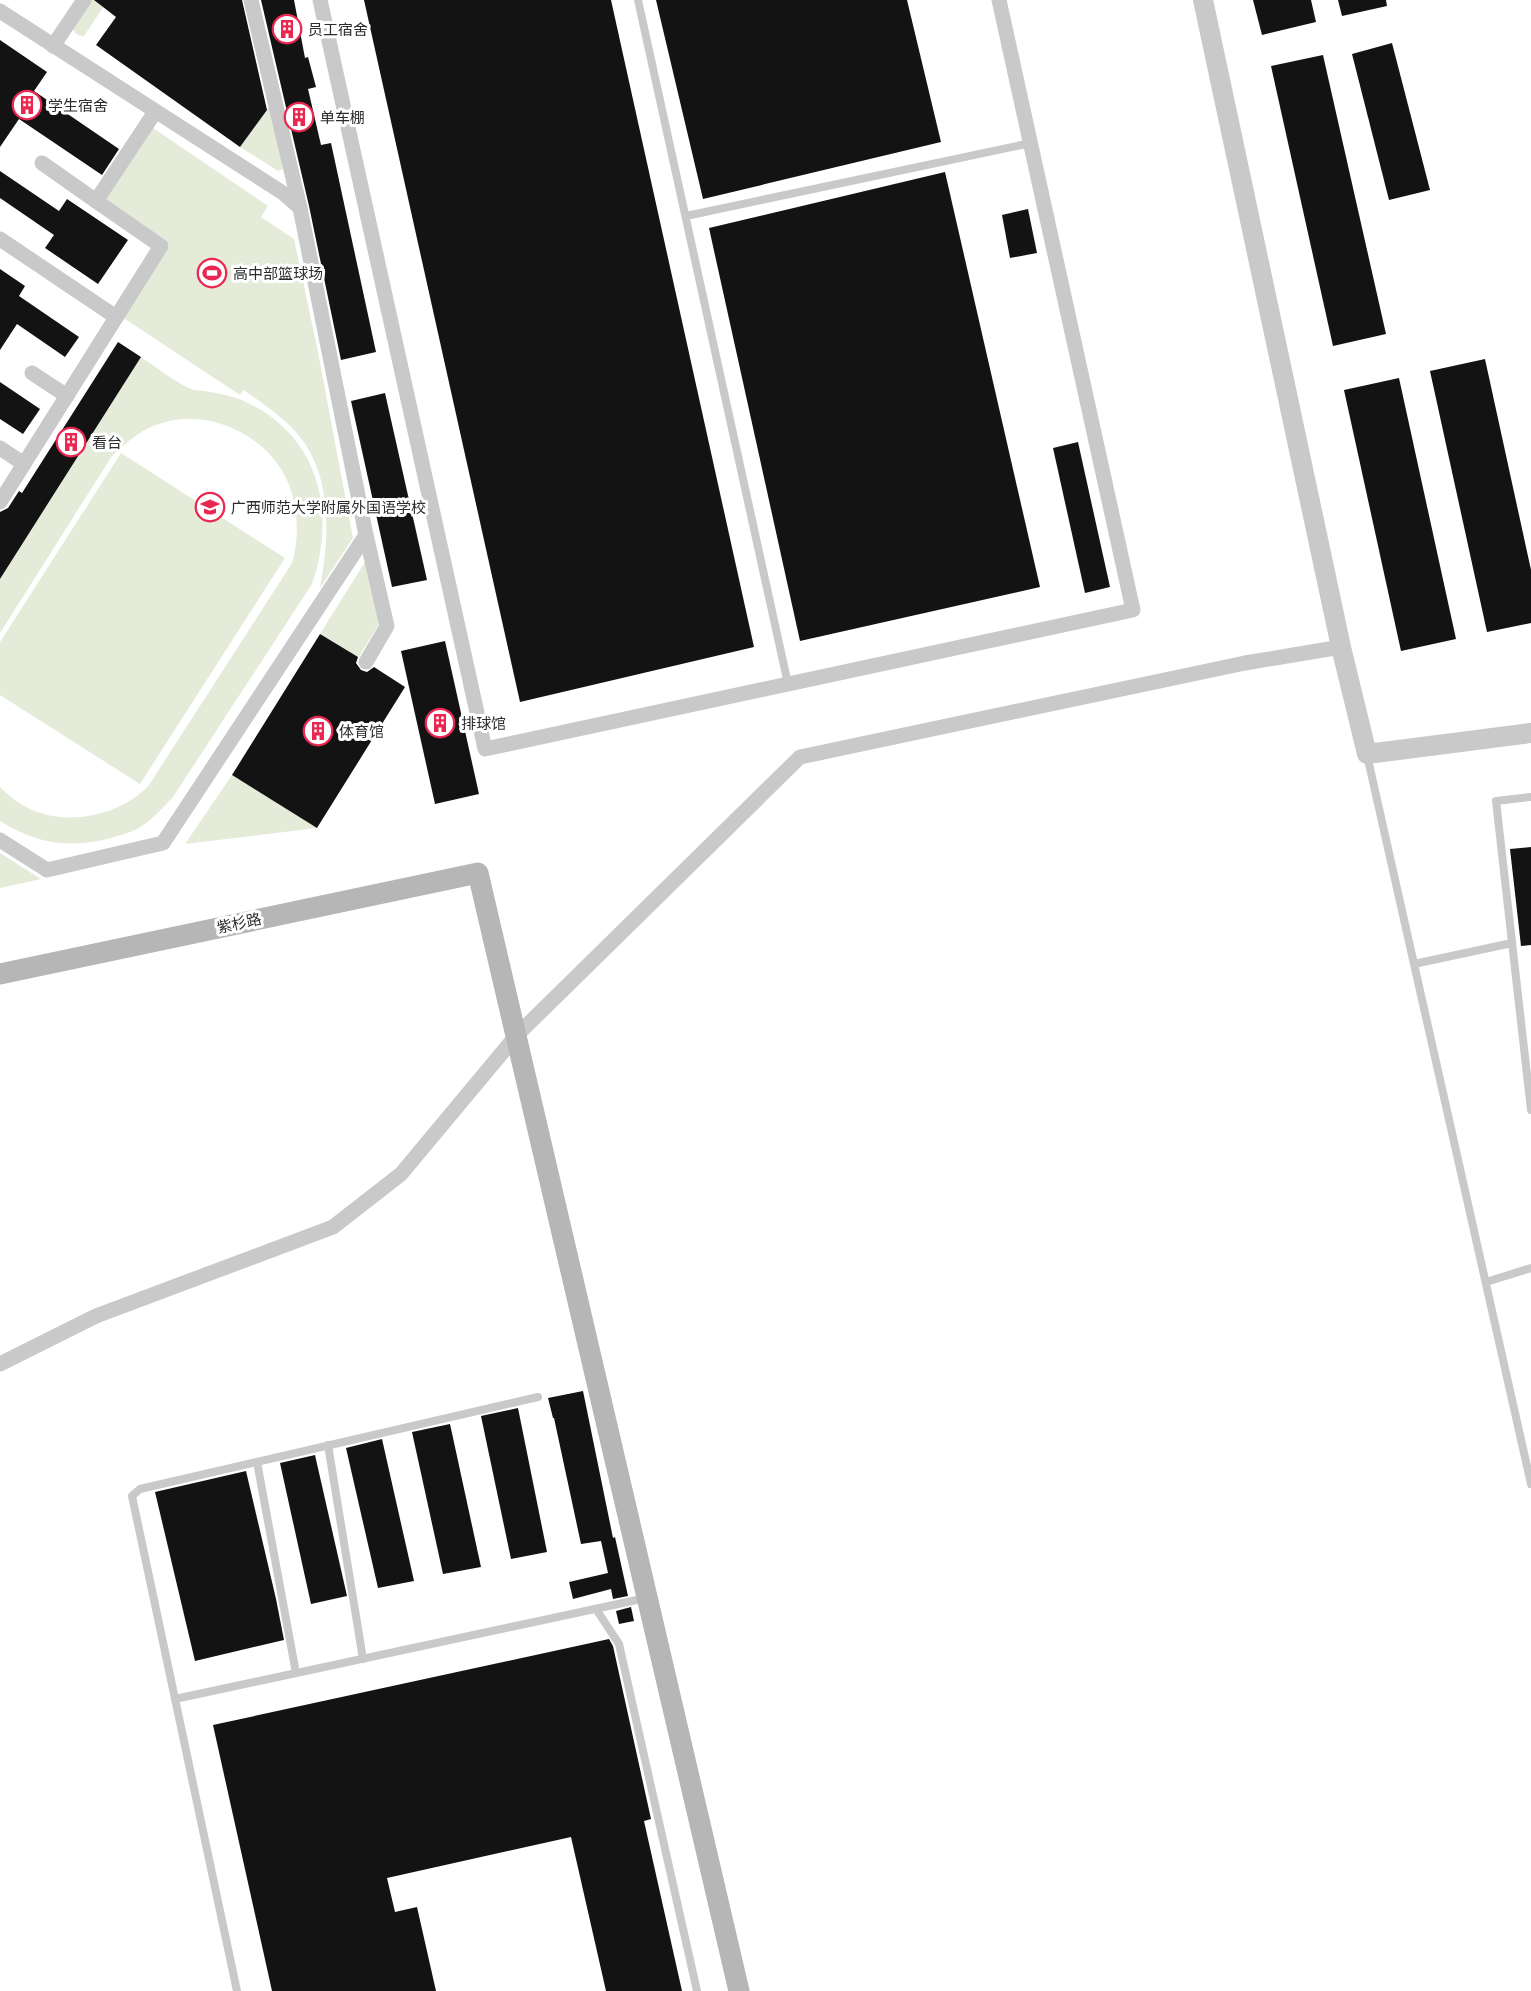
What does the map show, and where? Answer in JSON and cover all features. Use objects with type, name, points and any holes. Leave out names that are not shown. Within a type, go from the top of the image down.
[{"type":"main road","name":"紫杉路","points":[[0,974],[478,873],[516,1036]]},
{"type":"main road","points":[[516,1036],[739,1991]]},
{"type":"street","points":[[53,46],[84,0]]},
{"type":"street","points":[[251,0],[300,208],[366,535],[387,626],[366,662]]},
{"type":"street","points":[[320,0],[485,749],[1133,610],[999,0]]},
{"type":"street","points":[[1203,0],[1341,647],[1367,754],[1531,733]]},
{"type":"street","points":[[0,11],[283,193],[300,208]]},
{"type":"street","points":[[96,201],[155,111]]},
{"type":"street","points":[[0,502],[161,246],[42,163]]},
{"type":"street","points":[[0,239],[116,317]]},
{"type":"street","points":[[32,373],[67,396]]},
{"type":"street","points":[[0,448],[24,464]]},
{"type":"street","points":[[0,840],[47,870],[163,843],[366,535]]},
{"type":"street","points":[[0,1364],[96,1316],[333,1227],[401,1174],[516,1036],[800,757],[1245,663],[1341,647]]},
{"type":"lane","points":[[638,0],[788,684]]},
{"type":"lane","points":[[686,216],[1031,143]]},
{"type":"lane","points":[[1367,754],[1531,1484]]},
{"type":"lane","points":[[1531,797],[1496,801],[1531,1110]]},
{"type":"lane","points":[[1414,964],[1512,942]]},
{"type":"lane","points":[[1486,1282],[1531,1268]]},
{"type":"lane","points":[[237,1991],[132,1496],[140,1489],[538,1397]]},
{"type":"lane","points":[[328,1445],[363,1659]]},
{"type":"lane","points":[[257,1462],[296,1673]]},
{"type":"lane","points":[[175,1699],[647,1598]]},
{"type":"lane","points":[[596,1609],[619,1644],[697,1991]]},
{"type":"green space","points":[[91,0],[108,0],[84,36],[78,35],[73,28]]},
{"type":"green space","points":[[270,105],[283,169],[278,171],[240,147]]},
{"type":"green space","name":"高中部篮球场","points":[[153,128],[268,206],[261,217],[294,239],[353,538],[320,588],[325,550],[326,510],[318,471],[300,437],[281,418],[244,390],[240,395],[122,317],[169,247],[166,240],[105,198]]},
{"type":"green space","points":[[141,357],[172,379],[191,389],[244,401],[269,416],[290,434],[305,455],[316,478],[321,503],[322,529],[319,557],[312,584],[173,797],[150,820],[131,832],[81,843],[54,842],[27,835],[0,821],[0,787],[16,801],[30,809],[64,817],[80,817],[111,810],[138,795],[149,785],[292,563],[295,553],[297,531],[293,498],[286,478],[264,449],[233,428],[215,422],[179,419],[162,423],[135,436],[112,456],[0,633],[0,579]]},
{"type":"green space","points":[[121,453],[285,558],[140,784],[0,695],[0,642]]},
{"type":"green space","points":[[365,562],[380,622],[358,658],[320,634]]},
{"type":"green space","points":[[232,775],[317,828],[185,844]]},
{"type":"green space","points":[[0,853],[41,879],[0,888]]},
{"type":"building","points":[[94,0],[242,0],[267,110],[240,147],[96,45],[116,17]]},
{"type":"building","points":[[261,0],[294,0],[305,58],[308,57],[316,87],[308,89],[321,145],[331,143],[376,352],[341,360],[309,206]]},
{"type":"building","points":[[364,0],[611,0],[754,647],[520,702]]},
{"type":"building","points":[[656,0],[907,0],[941,142],[703,199]]},
{"type":"building","points":[[1253,0],[1311,0],[1316,22],[1262,35]]},
{"type":"building","points":[[1338,0],[1386,0],[1387,6],[1342,16]]},
{"type":"building","name":"学生宿舍","points":[[0,40],[47,72],[34,91],[119,149],[102,175],[19,119],[0,147]]},
{"type":"building","points":[[1392,43],[1430,190],[1389,200],[1352,54]]},
{"type":"building","points":[[1323,55],[1386,334],[1333,346],[1271,66]]},
{"type":"building","points":[[0,171],[59,211],[67,199],[128,240],[98,284],[45,248],[54,235],[0,198]]},
{"type":"building","points":[[945,172],[1040,587],[800,641],[709,228]]},
{"type":"building","points":[[1028,209],[1037,253],[1010,258],[1002,215]]},
{"type":"building","points":[[0,269],[25,286],[19,296],[79,337],[65,357],[17,324],[0,350]]},
{"type":"building","name":"看台","points":[[118,342],[141,357],[0,579],[0,512],[8,508],[19,491],[22,493]]},
{"type":"building","points":[[1485,359],[1531,570],[1531,623],[1487,632],[1430,371]]},
{"type":"building","points":[[1399,378],[1456,639],[1401,651],[1344,390]]},
{"type":"building","points":[[0,382],[40,409],[23,434],[0,419]]},
{"type":"building","points":[[385,393],[427,580],[392,587],[351,401]]},
{"type":"building","points":[[1078,442],[1110,587],[1085,593],[1053,448]]},
{"type":"building","name":"体育馆","points":[[320,634],[358,657],[356,663],[361,670],[367,672],[374,667],[405,687],[317,828],[232,775]]},
{"type":"building","name":"排球馆","points":[[445,641],[479,794],[435,804],[401,651]]},
{"type":"building","points":[[1531,847],[1531,945],[1521,946],[1510,849]]},
{"type":"building","points":[[583,1391],[613,1538],[615,1537],[628,1596],[613,1599],[611,1589],[573,1599],[569,1582],[608,1573],[601,1541],[581,1544],[548,1398]]},
{"type":"building","points":[[518,1408],[547,1552],[511,1559],[481,1416]]},
{"type":"building","points":[[450,1424],[481,1567],[443,1574],[412,1432]]},
{"type":"building","points":[[382,1439],[414,1581],[378,1588],[346,1448]]},
{"type":"building","points":[[315,1455],[347,1596],[311,1604],[280,1463]]},
{"type":"building","points":[[246,1471],[284,1640],[195,1661],[155,1492]]},
{"type":"building","points":[[631,1607],[634,1621],[619,1624],[616,1611]]},
{"type":"building","points":[[609,1639],[613,1646],[651,1819],[644,1821],[682,1991],[606,1991],[571,1837],[387,1878],[395,1912],[417,1907],[436,1991],[272,1991],[213,1725]]},
{"type":"place","name":"员工宿舍","points":[[287,29]]},
{"type":"place","name":"学生宿舍","points":[[27,105]]},
{"type":"place","name":"单车棚","points":[[299,117]]},
{"type":"place","name":"高中部篮球场","points":[[212,273]]},
{"type":"place","name":"看台","points":[[71,442]]},
{"type":"place","name":"广西师范大学附属外国语学校","points":[[210,507]]},
{"type":"place","name":"排球馆","points":[[440,723]]},
{"type":"place","name":"体育馆","points":[[318,731]]}]
